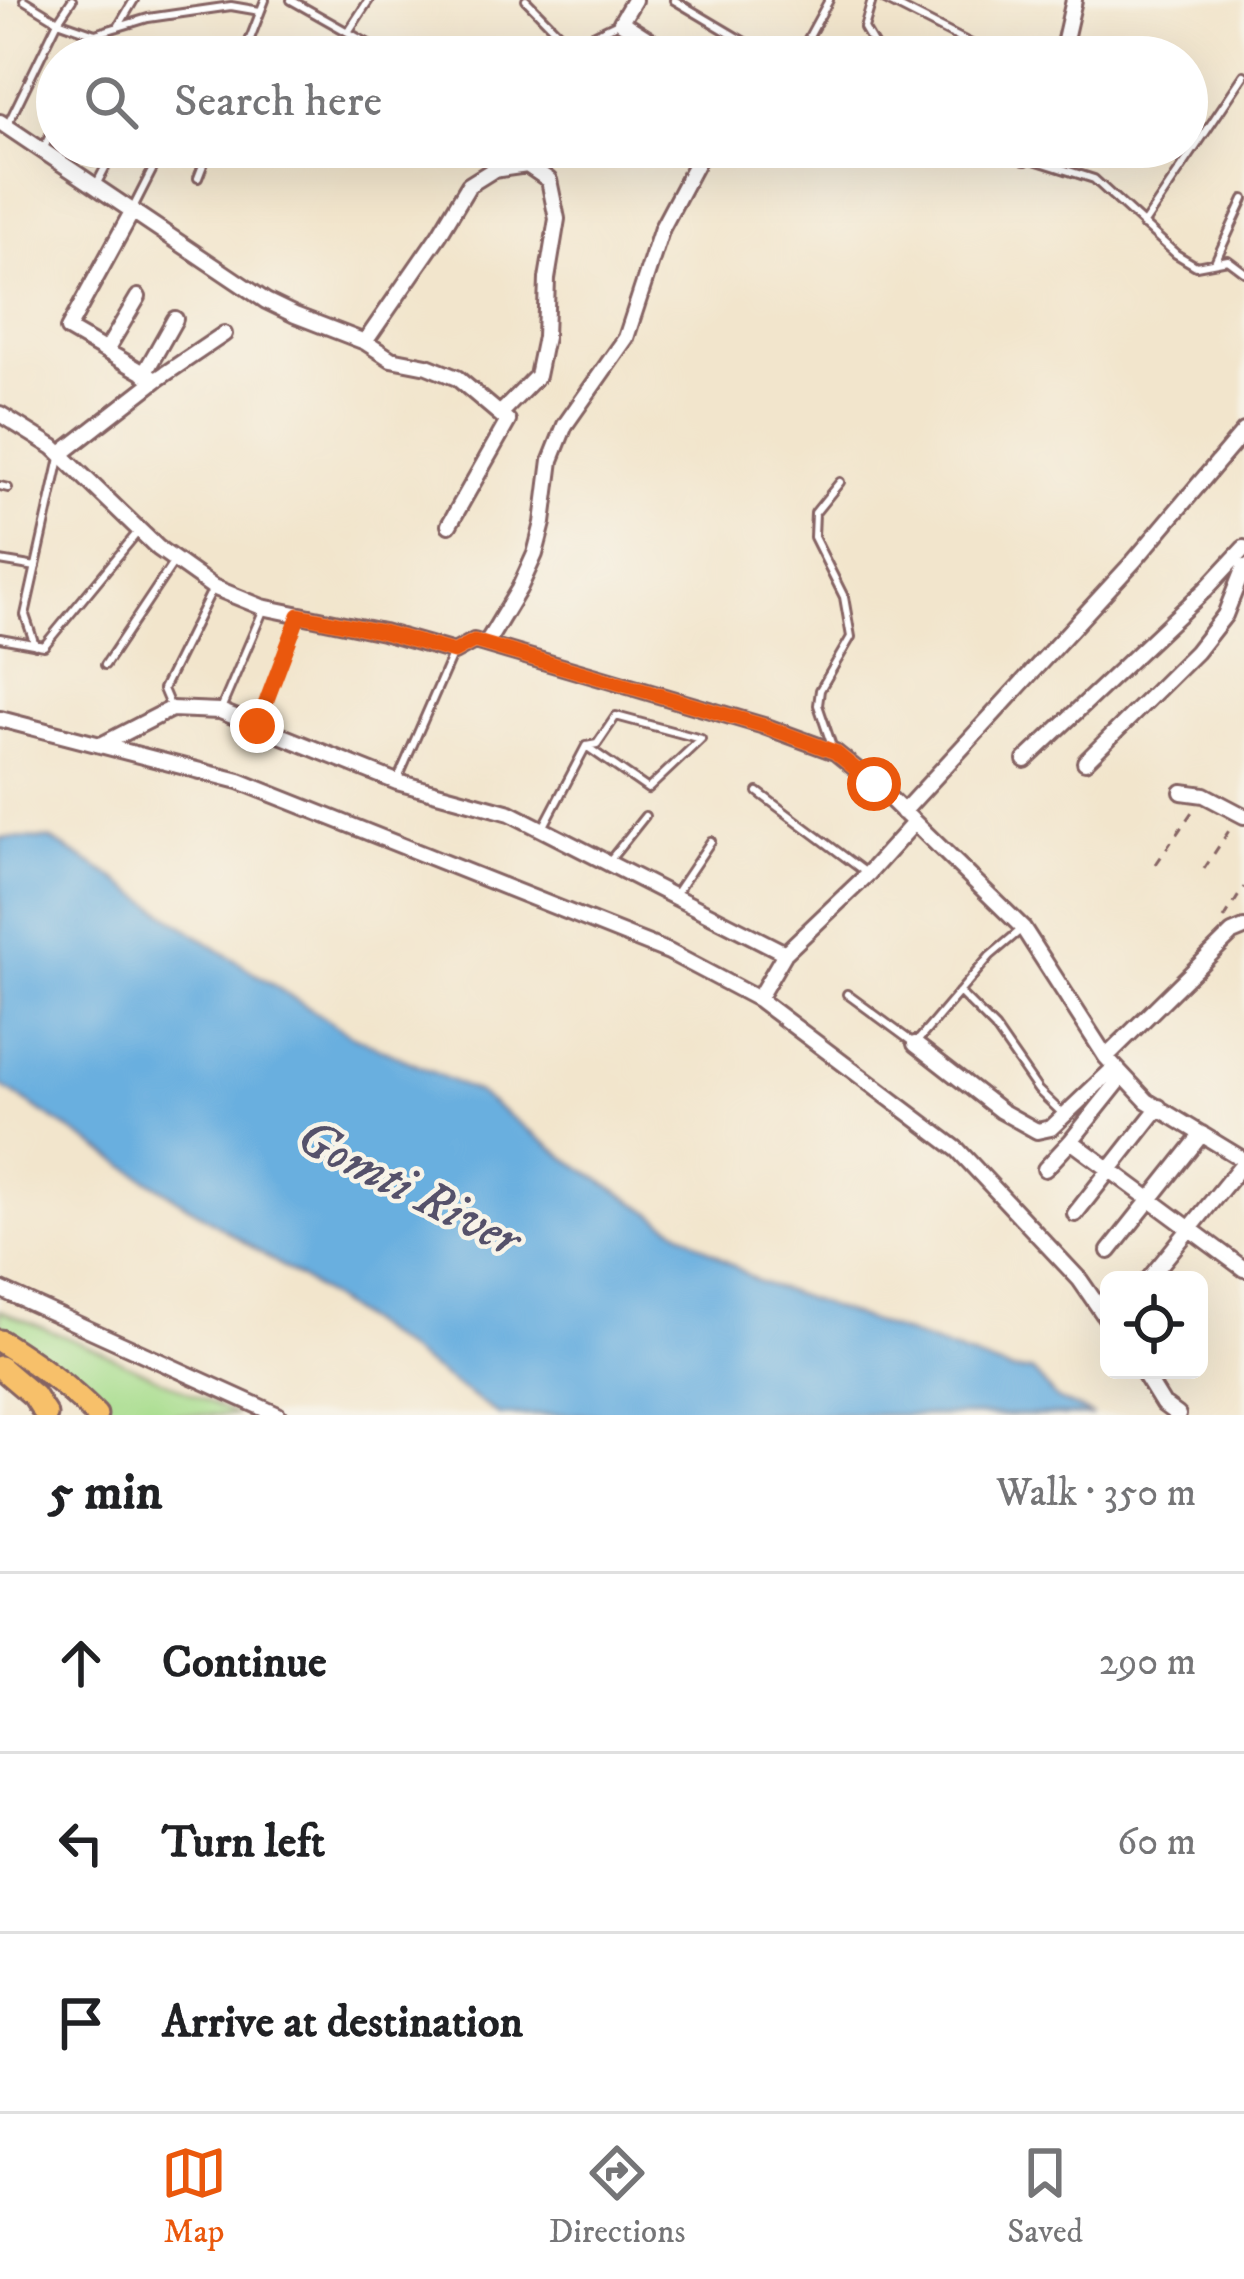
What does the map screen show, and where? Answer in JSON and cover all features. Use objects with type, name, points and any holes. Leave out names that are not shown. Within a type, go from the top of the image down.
[{"type":"main road","points":[[0,1341],[73,1391],[93,1414]]},
{"type":"main road","points":[[0,1367],[34,1396],[46,1415]]},
{"type":"street","points":[[634,0],[621,22],[643,36]]},
{"type":"street","points":[[1066,36],[1074,0]]},
{"type":"street","points":[[3,125],[36,146]]},
{"type":"street","points":[[70,168],[266,301],[365,342],[391,359],[457,378],[501,413],[508,421],[449,525]]},
{"type":"street","points":[[365,342],[469,185],[493,170],[510,168]]},
{"type":"street","points":[[501,413],[537,376],[545,337],[557,219],[549,180],[530,168]]},
{"type":"street","points":[[486,644],[535,554],[551,460],[565,425],[626,338],[662,228],[693,168]]},
{"type":"street","points":[[133,210],[68,329],[150,377]]},
{"type":"street","points":[[106,351],[138,297]]},
{"type":"street","points":[[150,377],[175,319]]},
{"type":"street","points":[[61,454],[150,377],[224,334]]},
{"type":"street","points":[[0,414],[61,454],[140,530],[213,587],[265,607],[454,652],[474,641],[486,644],[764,726],[835,752],[1023,928],[1115,1067],[1147,1101],[1244,1161],[1155,1271]]},
{"type":"street","points":[[758,999],[785,953],[868,874],[909,818],[1244,431]]},
{"type":"street","points":[[1025,760],[1241,560]]},
{"type":"street","points":[[1085,762],[1196,652],[1225,615],[1241,560]]},
{"type":"street","points":[[103,744],[171,709],[220,711],[397,782],[510,813],[785,953]]},
{"type":"street","points":[[0,718],[239,781],[669,952],[758,999],[958,1150],[1080,1280],[1100,1309]]},
{"type":"street","points":[[1182,792],[1204,795],[1242,815]]},
{"type":"street","points":[[915,1044],[1001,1111],[1036,1131],[1051,1128],[1115,1067],[1232,933],[1244,928]]},
{"type":"street","points":[[1045,1169],[1072,1141],[1115,1067]]},
{"type":"street","points":[[1076,1214],[1159,1107]]},
{"type":"street","points":[[1109,1251],[1202,1135]]},
{"type":"street","points":[[1072,1141],[1244,1269]]},
{"type":"street","points":[[0,1289],[278,1415]]},
{"type":"street","points":[[1148,1379],[1163,1404],[1178,1415]]},
{"type":"lane","points":[[24,0],[58,21],[94,34],[148,18],[231,6],[260,11]]},
{"type":"lane","points":[[50,36],[72,0]]},
{"type":"lane","points":[[118,27],[134,0]]},
{"type":"lane","points":[[251,36],[265,0]]},
{"type":"lane","points":[[291,0],[355,36]]},
{"type":"lane","points":[[348,32],[369,0]]},
{"type":"lane","points":[[526,0],[561,36]]},
{"type":"lane","points":[[674,0],[735,36]]},
{"type":"lane","points":[[809,36],[829,0]]},
{"type":"lane","points":[[869,36],[864,28],[872,0]]},
{"type":"lane","points":[[885,0],[956,36]]},
{"type":"lane","points":[[592,36],[621,22]]},
{"type":"lane","points":[[3,125],[36,63]]},
{"type":"lane","points":[[1208,129],[1244,76]]},
{"type":"lane","points":[[96,185],[105,168]]},
{"type":"lane","points":[[133,210],[154,168]]},
{"type":"lane","points":[[198,178],[202,168]]},
{"type":"lane","points":[[1067,168],[1094,179],[1196,266],[1228,260],[1244,272]]},
{"type":"lane","points":[[1143,225],[1182,168]]},
{"type":"lane","points":[[1214,262],[1244,199]]},
{"type":"lane","points":[[34,644],[25,615],[61,454]]},
{"type":"lane","points":[[835,752],[818,705],[820,691],[851,637],[844,597],[814,537],[815,513],[839,482]]},
{"type":"lane","points":[[0,638],[44,646],[140,530]]},
{"type":"lane","points":[[105,665],[175,560]]},
{"type":"lane","points":[[0,561],[36,566]]},
{"type":"lane","points":[[171,709],[163,688],[213,587]]},
{"type":"lane","points":[[220,711],[265,607]]},
{"type":"lane","points":[[257,726],[299,615]]},
{"type":"lane","points":[[397,782],[454,652]]},
{"type":"lane","points":[[616,716],[701,739],[648,789],[586,746],[597,744],[616,716]]},
{"type":"lane","points":[[543,830],[586,746]]},
{"type":"lane","points":[[758,792],[868,874]]},
{"type":"lane","points":[[608,862],[645,816]]},
{"type":"lane","points":[[674,896],[711,841]]},
{"type":"lane","points":[[848,994],[915,1044],[990,956],[1023,928]]},
{"type":"lane","points":[[958,992],[995,1028],[1038,1090],[1064,1115]]},
{"type":"path","points":[[1156,864],[1204,795]]},
{"type":"path","points":[[1204,869],[1242,815]]},
{"type":"path","points":[[1224,919],[1244,886]]},
{"type":"green space","points":[[0,1310],[237,1415],[114,1415],[66,1373],[0,1332]]},
{"type":"water","name":"Gomti River","points":[[0,838],[50,839],[349,1034],[478,1093],[566,1158],[757,1281],[1011,1371],[1032,1371],[1057,1399],[1093,1415],[499,1415],[311,1285],[0,1085]]},
{"type":"route","points":[[257,726],[299,615],[454,652],[474,641],[764,726],[835,752],[874,784]]}]
